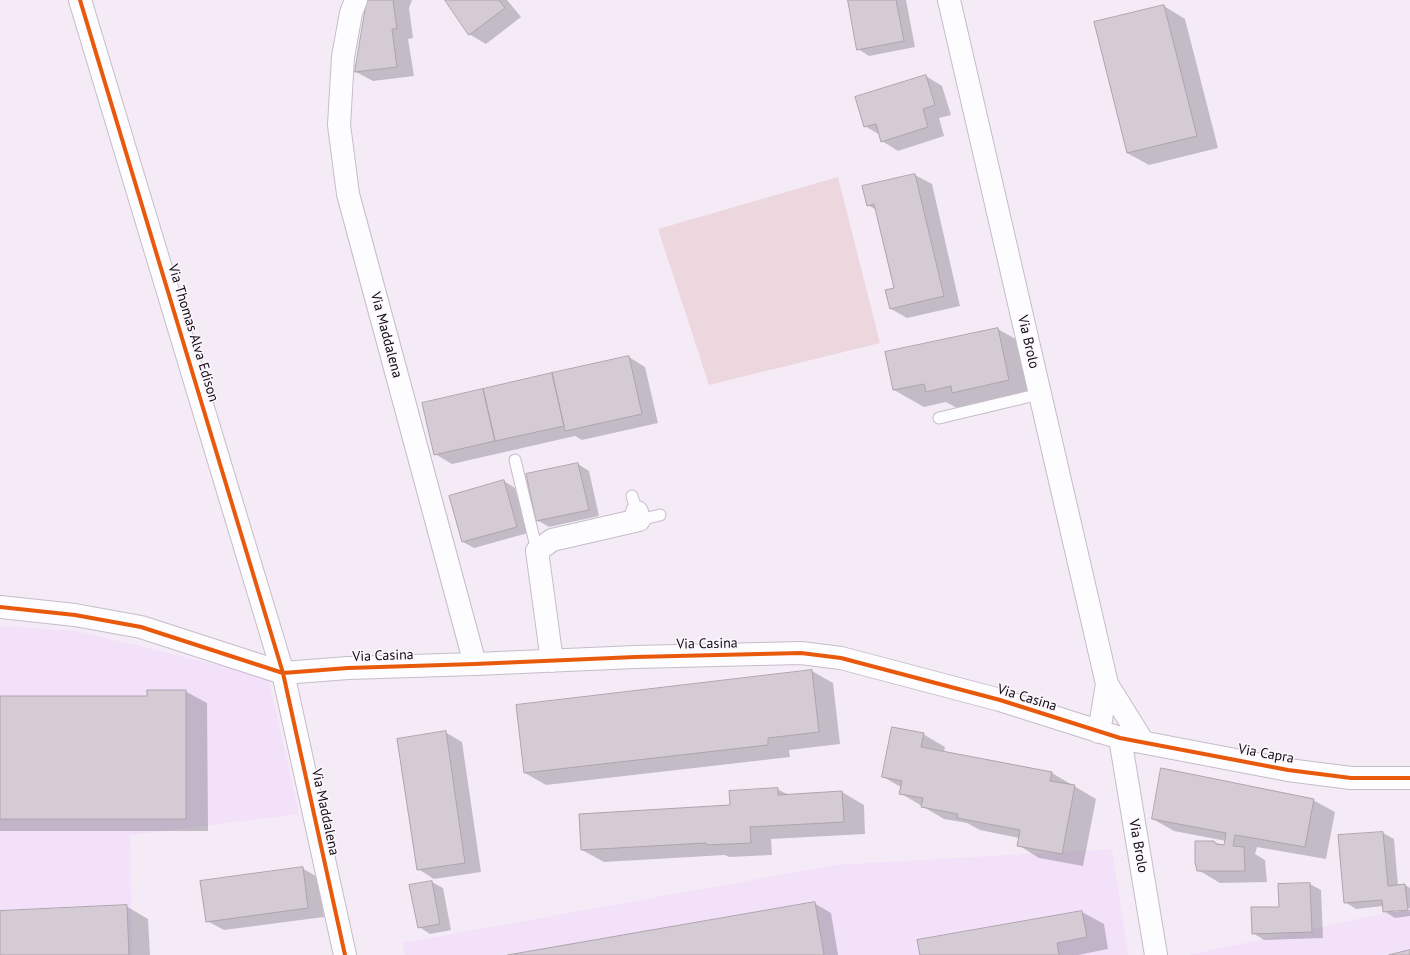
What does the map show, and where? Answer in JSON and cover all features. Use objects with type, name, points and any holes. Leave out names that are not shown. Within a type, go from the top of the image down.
[{"type":"street","name":"Via Thomas Alva Edison","points":[[80,0],[283,673]]},
{"type":"street","name":"Via Maddalena","points":[[356,0],[351,13],[343,57],[339,125],[348,194],[475,664]]},
{"type":"street","name":"Via Brolo","points":[[949,0],[1107,684],[1109,735],[1156,955]]},
{"type":"street","points":[[552,661],[537,551],[552,540],[636,509]]},
{"type":"street","points":[[0,606],[75,615],[141,627],[283,673]]},
{"type":"street","name":"Via Casina","points":[[283,673],[348,668],[635,657],[801,653],[841,658],[1000,700],[1109,735]]},
{"type":"street","name":"Via Maddalena","points":[[283,673],[345,955]]},
{"type":"street","name":"Via Brolo","points":[[1107,684],[1143,742]]},
{"type":"street","name":"Via Capra","points":[[1109,735],[1302,772],[1351,778],[1410,778]]},
{"type":"lane","points":[[939,418],[1040,394]]},
{"type":"lane","points":[[515,460],[537,551]]},
{"type":"lane","points":[[636,509],[660,515]]},
{"type":"shaded area","points":[[838,177],[880,343],[709,385],[658,229]]},
{"type":"shaded area","points":[[0,626],[76,631],[268,677],[299,814],[130,835],[132,955],[0,955]]},
{"type":"shaded area","points":[[1112,849],[1128,955],[405,955],[402,943],[835,865]]},
{"type":"shaded area","points":[[1410,908],[1410,955],[1189,955]]},
{"type":"building","points":[[367,0],[393,0],[397,29],[392,29],[397,67],[355,72]]},
{"type":"building","points":[[445,0],[499,0],[505,8],[469,35]]},
{"type":"building","points":[[848,0],[896,0],[904,41],[857,50]]},
{"type":"building","points":[[1164,5],[1197,136],[1127,153],[1094,22]]},
{"type":"building","points":[[926,75],[935,105],[923,109],[928,127],[881,142],[876,124],[864,127],[855,97]]},
{"type":"building","points":[[915,174],[944,296],[890,309],[885,290],[894,288],[874,204],[867,206],[862,186]]},
{"type":"building","points":[[998,328],[1009,380],[952,393],[951,386],[926,392],[924,384],[893,390],[885,352]]},
{"type":"building","points":[[629,356],[642,414],[565,431],[552,373]]},
{"type":"building","points":[[552,373],[564,426],[495,441],[483,389]]},
{"type":"building","points":[[483,389],[495,441],[434,455],[422,403]]},
{"type":"building","points":[[578,463],[589,510],[536,521],[526,474]]},
{"type":"building","points":[[504,480],[517,527],[462,542],[449,496]]},
{"type":"building","points":[[812,670],[819,732],[768,738],[768,745],[524,773],[516,705]]},
{"type":"building","points":[[147,690],[186,690],[186,819],[0,819],[0,696],[147,696]]},
{"type":"building","points":[[892,727],[924,733],[921,747],[1052,772],[1050,781],[1075,785],[1062,854],[1017,846],[1020,830],[957,818],[958,814],[921,807],[923,798],[899,794],[902,781],[882,777]]},
{"type":"building","points":[[446,731],[465,863],[417,870],[397,739]]},
{"type":"building","points":[[1161,768],[1314,799],[1305,847],[1235,835],[1233,846],[1244,847],[1245,871],[1197,871],[1195,862],[1195,841],[1214,841],[1216,844],[1224,845],[1226,833],[1152,819]]},
{"type":"building","points":[[778,788],[778,795],[842,791],[844,822],[750,827],[751,843],[707,845],[706,843],[581,850],[579,814],[730,805],[729,791]]},
{"type":"building","points":[[1383,832],[1388,886],[1405,884],[1408,910],[1383,912],[1382,900],[1344,903],[1338,835]]},
{"type":"building","points":[[303,867],[308,908],[206,922],[200,881]]},
{"type":"building","points":[[432,881],[440,924],[418,928],[409,885]]},
{"type":"building","points":[[1310,883],[1312,932],[1252,934],[1251,907],[1279,907],[1278,884]]},
{"type":"building","points":[[815,902],[824,955],[508,955]]},
{"type":"building","points":[[127,905],[129,955],[0,955],[0,911]]},
{"type":"building","points":[[1082,911],[1087,937],[1057,943],[1059,955],[920,955],[917,940]]},
{"type":"building","points":[[1410,950],[1410,955],[1389,955]]},
{"type":"cycle path","points":[[80,0],[283,673],[345,955]]},
{"type":"cycle path","points":[[0,607],[75,615],[141,627],[283,673],[348,668],[635,657],[801,653],[841,658],[1000,700],[1120,738],[1288,770],[1351,778],[1410,778]]}]
